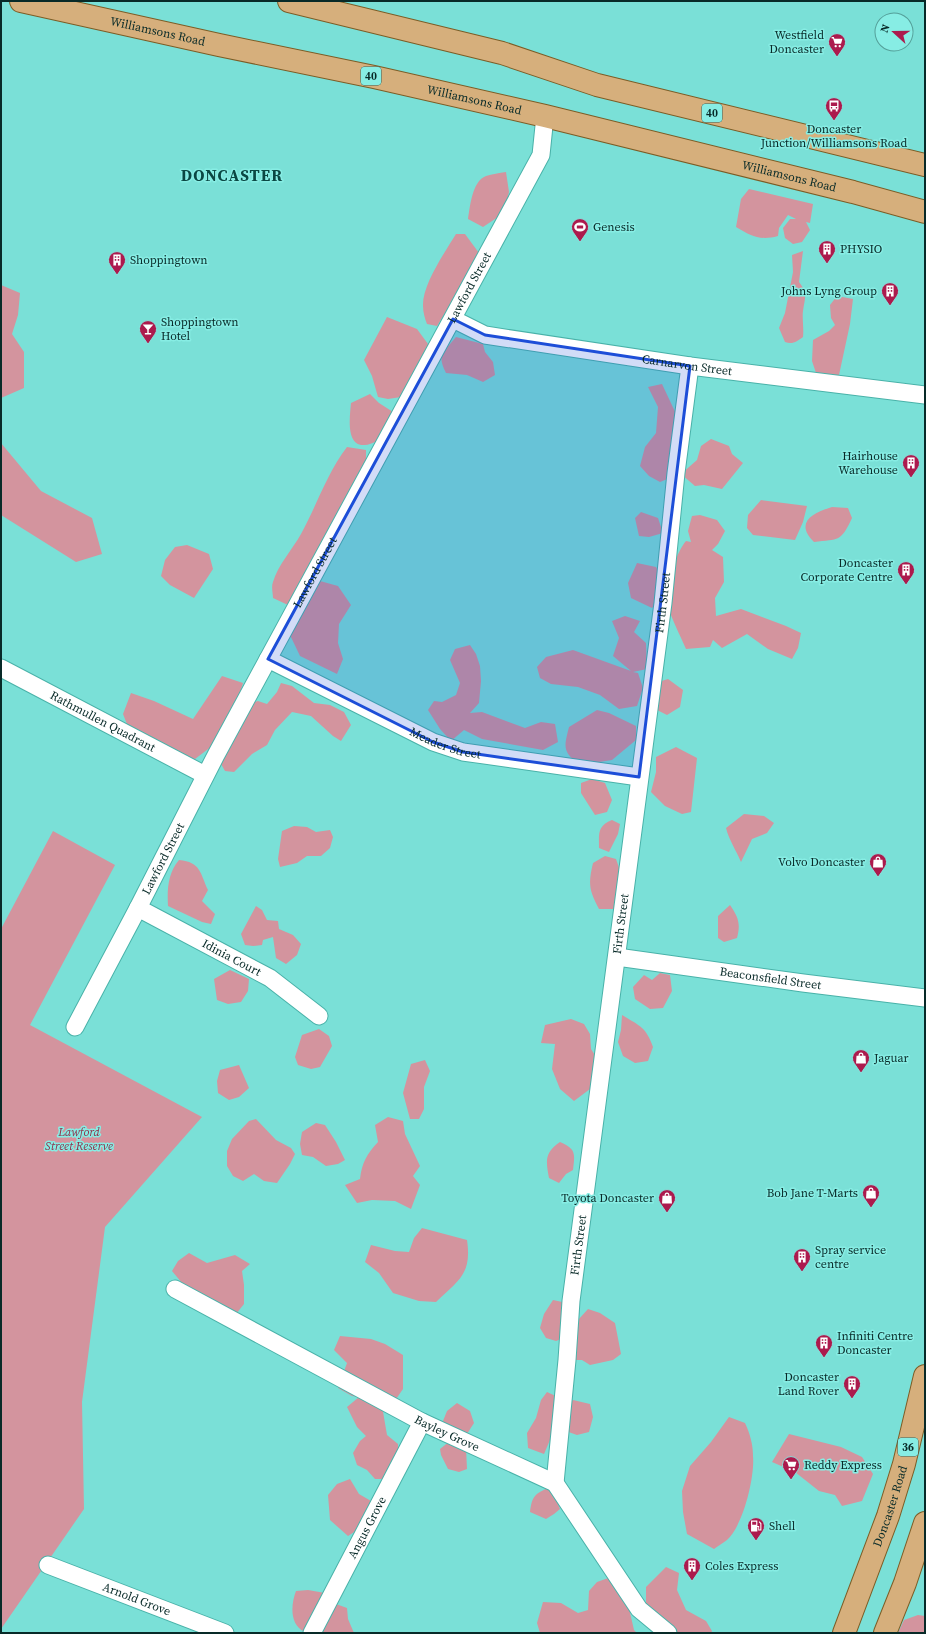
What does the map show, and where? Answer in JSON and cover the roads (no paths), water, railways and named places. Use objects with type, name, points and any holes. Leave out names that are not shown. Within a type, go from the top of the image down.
[{"type":"main road","name":"Williamsons Road","points":[[21,1],[219,45],[367,75],[545,116],[853,192],[925,212]]},
{"type":"main road","name":"40","points":[[289,1],[502,53],[597,85],[925,165]]},
{"type":"main road","name":"Doncaster Road","points":[[844,1633],[890,1509],[904,1464],[925,1376]]},
{"type":"main road","points":[[885,1633],[905,1583],[925,1522]]},
{"type":"street","name":"Lawford Street","points":[[75,1027],[138,908],[205,775],[540,155],[545,116]]},
{"type":"street","name":"Carnarvon Street","points":[[453,318],[485,335],[690,366],[925,395]]},
{"type":"street","name":"Firth Street","points":[[555,1483],[571,1301],[663,603],[676,473],[690,366]]},
{"type":"street","name":"Meader Street","points":[[268,659],[433,742],[463,752],[639,777]]},
{"type":"street","name":"Rathmullen Quadrant","points":[[1,668],[205,775]]},
{"type":"street","name":"Idinia Court","points":[[138,908],[270,978],[319,1016]]},
{"type":"street","name":"Beaconsfield Street","points":[[617,957],[803,983],[925,998]]},
{"type":"street","name":"Bayley Grove","points":[[175,1289],[422,1422],[555,1483]]},
{"type":"street","name":"Angus Grove","points":[[312,1633],[422,1422]]},
{"type":"street","points":[[555,1483],[639,1609],[668,1633]]},
{"type":"street","name":"Arnold Grove","points":[[48,1565],[225,1633]]},
{"type":"place","name":"Westfield Doncaster","points":[[837,57]]},
{"type":"place","name":"Doncaster Junction/Williamsons Road","points":[[834,121]]},
{"type":"place","name":"Genesis","points":[[580,242]]},
{"type":"place","name":"PHYSIO","points":[[827,264]]},
{"type":"place","name":"Shoppingtown","points":[[117,275]]},
{"type":"place","name":"Johns Lyng Group","points":[[890,306]]},
{"type":"place","name":"Shoppingtown Hotel","points":[[148,344]]},
{"type":"place","name":"Hairhouse Warehouse","points":[[911,478]]},
{"type":"place","name":"Doncaster Corporate Centre","points":[[906,585]]},
{"type":"place","name":"Volvo Doncaster","points":[[878,877]]},
{"type":"place","name":"Jaguar","points":[[861,1073]]},
{"type":"place","name":"Bob Jane T-Marts","points":[[871,1208]]},
{"type":"place","name":"Toyota Doncaster","points":[[667,1213]]},
{"type":"place","name":"Spray service centre","points":[[802,1272]]},
{"type":"place","name":"Infiniti Centre Doncaster","points":[[824,1358]]},
{"type":"place","name":"Doncaster Land Rover","points":[[852,1399]]},
{"type":"place","name":"Reddy Express","points":[[791,1480]]},
{"type":"place","name":"Shell","points":[[756,1541]]},
{"type":"place","name":"Coles Express","points":[[692,1581]]},
{"type":"district","name":"DONCASTER","points":[[232,175]]},
{"type":"park label","name":"Lawford Street Reserve","points":[[79,1139]]}]
